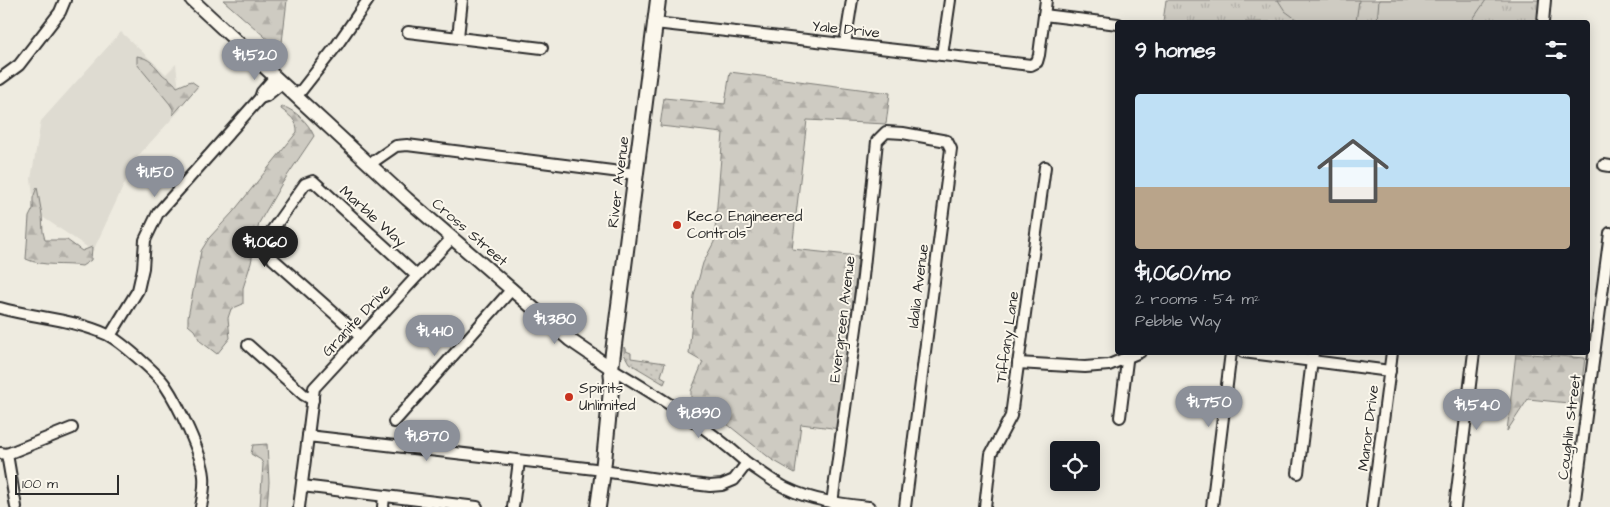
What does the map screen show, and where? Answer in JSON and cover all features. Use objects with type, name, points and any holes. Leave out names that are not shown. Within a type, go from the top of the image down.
[{"type":"highway","name":"River Avenue","points":[[598,507],[606,378],[611,368],[658,0]]},
{"type":"highway","name":"River Avenue","points":[[591,507],[599,470]]},
{"type":"main road","name":"Cross Street","points":[[192,0],[452,238],[570,340],[611,368]]},
{"type":"street","points":[[0,80],[19,65],[60,12],[65,0]]},
{"type":"street","points":[[355,19],[358,0]]},
{"type":"street","points":[[297,96],[337,46],[368,0]]},
{"type":"street","points":[[458,37],[462,0]]},
{"type":"street","points":[[845,44],[852,0]]},
{"type":"street","points":[[942,55],[950,0]]},
{"type":"street","points":[[1046,0],[1044,15],[1115,24]]},
{"type":"street","points":[[1543,20],[1545,0]]},
{"type":"street","name":"Yale Drive","points":[[655,23],[1031,65],[1036,62],[1039,55],[1044,15]]},
{"type":"street","points":[[408,32],[542,48]]},
{"type":"street","points":[[110,336],[138,290],[143,268],[145,240],[158,213],[260,98],[262,92],[278,80]]},
{"type":"street","name":"Idalia Avenue","points":[[879,139],[886,132],[903,133],[947,141],[951,148],[905,507]]},
{"type":"street","name":"Evergreen Avenue","points":[[832,502],[863,277],[877,141],[879,139]]},
{"type":"street","points":[[370,164],[396,146],[406,145],[636,174]]},
{"type":"street","name":"Tiffany Lane","points":[[985,507],[992,454],[1011,416],[1045,167]]},
{"type":"street","name":"Marble Way","points":[[360,337],[273,259],[268,236],[305,184],[313,181],[417,276]]},
{"type":"street","name":"Coughlin Street","points":[[1574,507],[1610,233]]},
{"type":"street","name":"Granite Drive","points":[[299,507],[314,388],[452,238]]},
{"type":"street","points":[[394,422],[512,289]]},
{"type":"street","points":[[0,308],[80,324],[110,336],[145,364],[165,384],[192,437],[204,475],[202,507]]},
{"type":"street","points":[[248,345],[304,395],[313,400]]},
{"type":"street","points":[[1018,363],[1085,367],[1109,365],[1128,355]]},
{"type":"street","points":[[1120,417],[1128,355]]},
{"type":"street","points":[[1212,507],[1232,355]]},
{"type":"street","points":[[1284,355],[1312,357],[1390,371]]},
{"type":"street","name":"Manor Drive","points":[[1372,507],[1392,355]]},
{"type":"street","points":[[1454,507],[1474,355]]},
{"type":"street","points":[[1298,473],[1312,357]]},
{"type":"street","name":"Cross Street","points":[[611,368],[671,404],[717,437],[747,463],[784,488],[832,502],[869,507]]},
{"type":"street","points":[[16,507],[4,454],[72,428]]},
{"type":"street","points":[[308,436],[599,470],[710,486],[722,485],[734,480],[747,463]]},
{"type":"street","points":[[513,507],[519,461]]},
{"type":"street","points":[[302,486],[384,496],[430,504],[477,507]]},
{"type":"street","points":[[383,507],[384,496]]},
{"type":"shaded area","points":[[121,32],[166,74],[176,64],[181,109],[137,157],[93,251],[35,212],[31,179],[41,121]]},
{"type":"green space","points":[[223,0],[287,0],[281,51]]},
{"type":"green space","points":[[1166,0],[1546,0],[1543,20],[1163,20]]},
{"type":"green space","points":[[1278,0],[1359,0],[1356,20],[1297,20],[1285,11]]},
{"type":"green space","points":[[1379,0],[1486,0],[1472,20],[1377,20]]},
{"type":"green space","points":[[137,56],[151,62],[177,87],[191,81],[198,86],[173,115],[173,109],[170,104],[137,64]]},
{"type":"green space","points":[[730,72],[890,93],[886,124],[807,120],[792,249],[858,256],[840,429],[801,424],[795,473],[771,459],[722,420],[691,402],[691,391],[703,362],[689,354],[694,296],[703,263],[714,242],[723,133],[660,126],[664,98],[725,104]]},
{"type":"green space","points":[[282,106],[301,118],[314,136],[281,185],[259,223],[251,263],[243,288],[243,304],[231,309],[228,318],[230,338],[217,354],[200,341],[194,330],[188,325],[201,251],[209,238],[233,212],[297,132],[294,121],[281,109]]},
{"type":"green space","points":[[37,187],[45,240],[67,240],[82,251],[92,247],[91,260],[82,266],[46,264],[26,259],[29,217],[33,209],[33,198]]},
{"type":"green space","points":[[624,347],[626,351],[631,353],[631,358],[665,363],[661,376],[666,379],[664,384],[629,363],[624,354]]},
{"type":"green space","points":[[1516,355],[1585,358],[1579,404],[1528,399],[1507,431]]},
{"type":"green space","points":[[267,444],[269,482],[267,507],[260,507],[263,464],[261,460],[251,454],[253,445]]},
{"type":"place","name":"Keco Engineered Controls","points":[[677,225]]},
{"type":"place","name":"Spirits Unlimited","points":[[569,397]]}]
